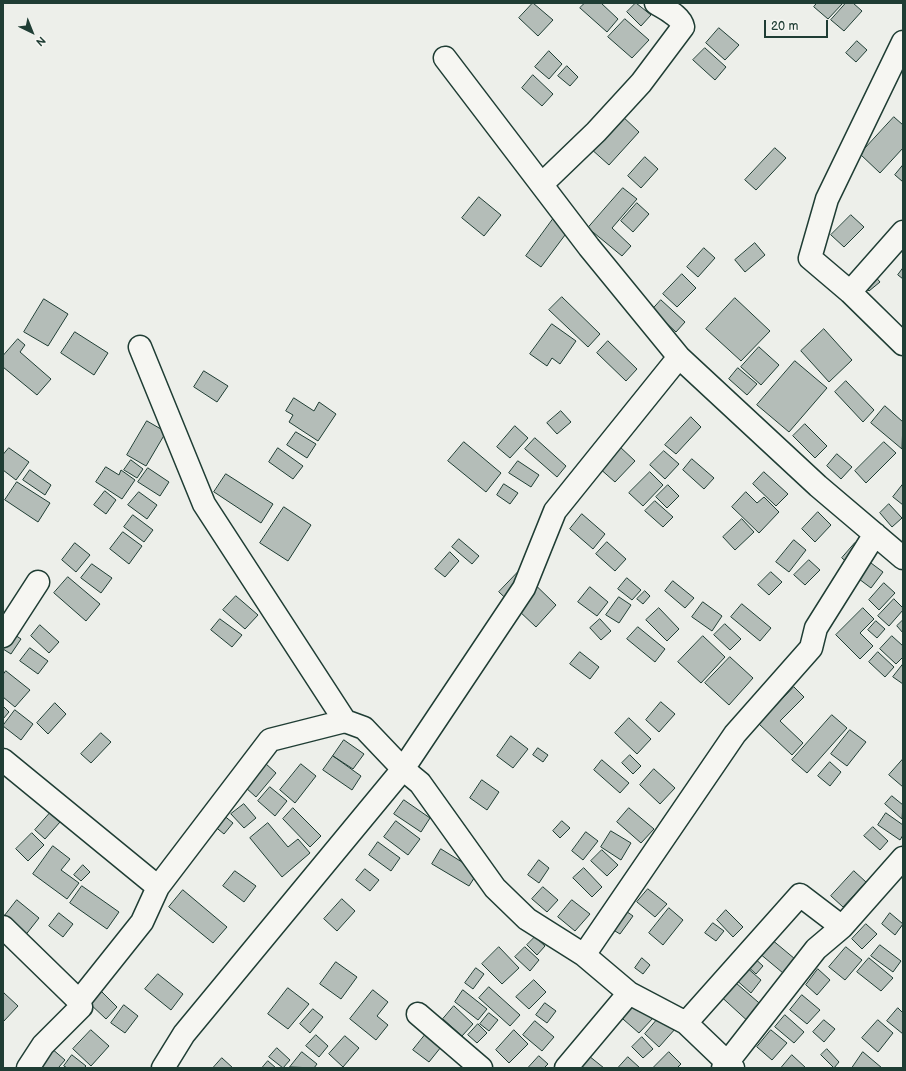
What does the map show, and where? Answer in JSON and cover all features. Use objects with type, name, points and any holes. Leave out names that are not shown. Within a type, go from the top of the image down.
[{"type":"street","points":[[542,184],[596,132],[641,83],[683,27],[679,18],[656,3]]},
{"type":"street","points":[[903,42],[827,199],[810,258],[850,292],[903,344]]},
{"type":"street","points":[[445,58],[589,246],[679,357],[818,486],[903,558]]},
{"type":"street","points":[[850,292],[903,232]]},
{"type":"street","points":[[140,347],[204,504],[345,721]]},
{"type":"street","points":[[163,1068],[184,1034],[403,769],[524,588],[555,511],[679,357]]},
{"type":"street","points":[[584,955],[735,734],[811,648],[816,628],[875,534]]},
{"type":"street","points":[[3,636],[38,582]]},
{"type":"street","points":[[79,1001],[142,922],[158,887],[270,740],[345,721],[364,728],[403,769],[420,783],[495,888],[526,919],[584,955],[629,993],[686,1024],[728,1066],[816,949],[842,927],[903,858]]},
{"type":"street","points":[[3,760],[158,887]]},
{"type":"street","points":[[686,1024],[800,895],[842,927]]},
{"type":"street","points":[[3,926],[79,1001],[81,1006],[43,1045],[28,1068]]},
{"type":"street","points":[[566,1068],[629,993]]},
{"type":"street","points":[[418,1014],[481,1068]]},
{"type":"building","points":[[533,3],[553,20],[538,36],[519,18]]},
{"type":"building","points":[[585,3],[601,3],[618,19],[607,32],[580,8]]},
{"type":"building","points":[[636,3],[651,15],[641,26],[627,12]]},
{"type":"building","points":[[817,3],[843,3],[828,19],[814,7]]},
{"type":"building","points":[[846,3],[853,3],[862,11],[844,31],[831,20]]},
{"type":"building","points":[[625,19],[649,40],[632,58],[608,37]]},
{"type":"building","points":[[719,28],[739,45],[725,60],[706,43]]},
{"type":"building","points":[[857,41],[867,50],[856,62],[846,53]]},
{"type":"building","points":[[705,48],[726,67],[715,80],[693,60]]},
{"type":"building","points":[[549,51],[562,64],[549,79],[535,67]]},
{"type":"building","points":[[567,66],[578,77],[570,86],[558,76]]},
{"type":"building","points":[[533,75],[553,94],[542,106],[522,88]]},
{"type":"building","points":[[620,114],[639,132],[609,165],[590,148]]},
{"type":"building","points":[[894,117],[903,125],[903,148],[880,173],[860,154]]},
{"type":"building","points":[[775,148],[786,158],[756,190],[745,180]]},
{"type":"building","points":[[645,157],[658,169],[641,188],[628,176]]},
{"type":"building","points":[[903,165],[903,182],[895,175]]},
{"type":"building","points":[[623,188],[637,199],[612,228],[631,246],[622,256],[588,228]]},
{"type":"building","points":[[479,197],[501,215],[484,236],[462,218]]},
{"type":"building","points":[[637,203],[649,214],[633,232],[621,221]]},
{"type":"building","points":[[556,215],[571,227],[541,267],[526,256]]},
{"type":"building","points":[[851,215],[864,227],[844,247],[831,235]]},
{"type":"building","points":[[755,243],[765,255],[745,272],[735,260]]},
{"type":"building","points":[[704,248],[715,258],[698,277],[687,267]]},
{"type":"building","points":[[903,268],[903,279],[898,275]]},
{"type":"building","points":[[872,273],[880,282],[869,291],[861,282]]},
{"type":"building","points":[[682,274],[696,288],[677,307],[663,294]]},
{"type":"building","points":[[562,297],[600,334],[588,347],[549,310]]},
{"type":"building","points":[[735,298],[770,331],[741,361],[706,329]]},
{"type":"building","points":[[44,299],[68,314],[48,346],[24,332]]},
{"type":"building","points":[[661,300],[685,322],[676,332],[652,310]]},
{"type":"building","points":[[552,324],[576,341],[560,364],[552,358],[547,366],[530,354]]},
{"type":"building","points":[[824,329],[852,360],[829,382],[801,351]]},
{"type":"building","points":[[75,332],[108,353],[94,375],[61,353]]},
{"type":"building","points":[[18,339],[25,345],[20,352],[51,379],[37,395],[3,367],[3,356]]},
{"type":"building","points":[[608,341],[637,369],[626,381],[597,353]]},
{"type":"building","points":[[759,347],[779,365],[761,385],[741,367]]},
{"type":"building","points":[[795,361],[827,388],[789,432],[757,405]]},
{"type":"building","points":[[738,368],[757,384],[747,395],[729,379]]},
{"type":"building","points":[[204,371],[228,386],[217,402],[194,387]]},
{"type":"building","points":[[846,381],[874,410],[863,422],[835,392]]},
{"type":"building","points":[[294,398],[314,411],[319,402],[336,414],[318,441],[289,422],[293,415],[286,411]]},
{"type":"building","points":[[885,406],[903,422],[902,449],[871,423]]},
{"type":"building","points":[[561,411],[571,422],[557,434],[547,423]]},
{"type":"building","points":[[691,417],[701,427],[676,454],[665,445]]},
{"type":"building","points":[[147,421],[166,432],[146,466],[127,455]]},
{"type":"building","points":[[805,424],[827,446],[815,458],[793,436]]},
{"type":"building","points":[[515,426],[528,438],[510,458],[497,447]]},
{"type":"building","points":[[296,432],[316,444],[307,458],[287,445]]},
{"type":"building","points":[[535,438],[566,466],[557,477],[525,449]]},
{"type":"building","points":[[464,442],[501,473],[486,492],[448,461]]},
{"type":"building","points":[[884,442],[896,453],[866,483],[855,471]]},
{"type":"building","points":[[619,446],[635,461],[615,482],[598,467]]},
{"type":"building","points":[[9,448],[29,462],[16,480],[3,470],[3,455]]},
{"type":"building","points":[[278,448],[303,466],[293,479],[269,462]]},
{"type":"building","points":[[664,451],[679,464],[665,479],[650,465]]},
{"type":"building","points":[[837,454],[852,467],[841,479],[827,466]]},
{"type":"building","points":[[692,459],[714,478],[704,489],[683,470]]},
{"type":"building","points":[[131,460],[143,469],[137,478],[124,470]]},
{"type":"building","points":[[518,461],[539,475],[531,487],[509,473]]},
{"type":"building","points":[[106,467],[119,475],[121,470],[135,480],[122,499],[96,482]]},
{"type":"building","points":[[148,468],[169,482],[160,496],[138,482]]},
{"type":"building","points":[[30,470],[51,485],[45,495],[23,480]]},
{"type":"building","points":[[650,472],[663,485],[643,506],[629,493]]},
{"type":"building","points":[[764,472],[788,494],[776,506],[753,484]]},
{"type":"building","points":[[226,474],[273,504],[261,523],[214,492]]},
{"type":"building","points":[[17,482],[50,503],[38,522],[5,500]]},
{"type":"building","points":[[504,484],[518,493],[510,504],[497,495]]},
{"type":"building","points":[[903,484],[903,505],[893,497]]},
{"type":"building","points":[[668,485],[679,496],[667,508],[656,497]]},
{"type":"building","points":[[105,491],[116,500],[106,514],[94,505]]},
{"type":"building","points":[[139,492],[157,505],[147,519],[128,505]]},
{"type":"building","points":[[746,492],[757,503],[764,497],[779,512],[759,533],[732,507]]},
{"type":"building","points":[[655,501],[673,517],[663,527],[645,511]]},
{"type":"building","points":[[889,504],[902,518],[892,527],[880,513]]},
{"type":"building","points":[[284,507],[311,525],[288,561],[260,543]]},
{"type":"building","points":[[818,512],[831,525],[815,542],[802,529]]},
{"type":"building","points":[[582,514],[605,534],[593,549],[570,529]]},
{"type":"building","points":[[133,515],[153,530],[144,542],[124,527]]},
{"type":"building","points":[[742,519],[754,532],[735,550],[723,537]]},
{"type":"building","points":[[123,532],[142,546],[129,564],[110,549]]},
{"type":"building","points":[[459,539],[479,556],[472,564],[452,547]]},
{"type":"building","points":[[794,540],[806,550],[789,572],[776,562]]},
{"type":"building","points":[[607,542],[626,559],[615,571],[596,554]]},
{"type":"building","points":[[75,543],[90,555],[76,572],[62,560]]},
{"type":"building","points":[[855,543],[862,548],[849,564],[842,558]]},
{"type":"building","points":[[450,552],[459,561],[445,577],[435,569]]},
{"type":"building","points":[[809,560],[820,570],[805,585],[794,575]]},
{"type":"building","points":[[867,560],[883,572],[871,588],[855,576]]},
{"type":"building","points":[[92,564],[112,578],[101,593],[81,578]]},
{"type":"building","points":[[520,570],[556,605],[536,627],[499,592]]},
{"type":"building","points":[[771,572],[782,582],[769,595],[758,585]]},
{"type":"building","points":[[68,577],[100,604],[86,621],[54,593]]},
{"type":"building","points":[[627,578],[641,590],[632,600],[618,589]]},
{"type":"building","points":[[673,581],[694,598],[685,608],[665,591]]},
{"type":"building","points":[[884,583],[895,593],[879,610],[869,600]]},
{"type":"building","points":[[590,587],[608,602],[597,616],[578,602]]},
{"type":"building","points":[[645,591],[650,596],[643,604],[637,599]]},
{"type":"building","points":[[236,596],[258,615],[245,629],[223,610]]},
{"type":"building","points":[[619,597],[631,605],[619,623],[606,615]]},
{"type":"building","points":[[894,599],[903,608],[903,610],[889,626],[878,616]]},
{"type":"building","points":[[703,602],[722,616],[712,631],[692,617]]},
{"type":"building","points":[[742,604],[771,628],[760,641],[731,617]]},
{"type":"building","points":[[659,608],[679,629],[667,641],[646,620]]},
{"type":"building","points":[[863,608],[874,619],[860,633],[873,646],[860,659],[836,635]]},
{"type":"building","points":[[220,619],[242,635],[232,647],[211,630]]},
{"type":"building","points":[[600,619],[611,631],[601,640],[590,628]]},
{"type":"building","points":[[903,620],[903,633],[897,626]]},
{"type":"building","points":[[876,621],[885,629],[877,638],[868,630]]},
{"type":"building","points":[[725,624],[741,639],[730,650],[714,635]]},
{"type":"building","points":[[40,625],[59,642],[49,653],[31,636]]},
{"type":"building","points":[[638,627],[665,649],[655,662],[627,639]]},
{"type":"building","points":[[12,633],[21,639],[11,654],[3,649],[3,647]]},
{"type":"building","points":[[703,636],[725,657],[701,683],[678,662]]},
{"type":"building","points":[[892,636],[903,646],[903,657],[896,664],[880,649]]},
{"type":"building","points":[[30,648],[48,661],[38,674],[20,661]]},
{"type":"building","points":[[580,652],[599,667],[590,679],[570,664]]},
{"type":"building","points":[[878,652],[894,667],[885,677],[869,662]]},
{"type":"building","points":[[730,657],[753,678],[729,705],[705,683]]},
{"type":"building","points":[[903,664],[903,684],[893,677]]},
{"type":"building","points":[[6,671],[30,690],[15,707],[3,697],[3,675]]},
{"type":"building","points":[[794,687],[804,697],[780,721],[803,743],[792,755],[759,724]]},
{"type":"building","points":[[661,702],[675,714],[659,732],[646,720]]},
{"type":"building","points":[[55,703],[66,714],[48,734],[37,723]]},
{"type":"building","points":[[3,706],[9,712],[3,719]]},
{"type":"building","points":[[15,710],[33,724],[21,740],[3,726]]},
{"type":"building","points":[[832,715],[847,728],[807,773],[792,760]]},
{"type":"building","points":[[629,718],[651,739],[637,754],[615,733]]},
{"type":"building","points":[[850,730],[866,742],[847,766],[831,754]]},
{"type":"building","points":[[101,733],[111,742],[91,763],[81,754]]},
{"type":"building","points":[[511,736],[528,749],[513,768],[497,756]]},
{"type":"building","points":[[344,740],[364,754],[353,769],[333,756]]},
{"type":"building","points":[[538,748],[548,755],[543,762],[533,755]]},
{"type":"building","points":[[630,755],[641,766],[633,774],[622,763]]},
{"type":"building","points":[[333,756],[361,776],[352,790],[323,770]]},
{"type":"building","points":[[903,759],[903,787],[889,775]]},
{"type":"building","points":[[602,760],[629,783],[620,793],[594,770]]},
{"type":"building","points":[[830,762],[841,772],[830,786],[818,776]]},
{"type":"building","points":[[265,763],[276,773],[256,797],[245,787]]},
{"type":"building","points":[[301,764],[316,776],[295,803],[280,790]]},
{"type":"building","points":[[654,769],[675,788],[660,804],[640,785]]},
{"type":"building","points":[[482,780],[499,792],[487,810],[470,798]]},
{"type":"building","points":[[270,787],[287,801],[275,816],[258,801]]},
{"type":"building","points":[[892,796],[903,805],[902,819],[885,804]]},
{"type":"building","points":[[404,800],[430,818],[421,832],[394,814]]},
{"type":"building","points":[[244,804],[256,818],[244,828],[231,814]]},
{"type":"building","points":[[293,808],[321,836],[310,847],[283,819]]},
{"type":"building","points":[[629,808],[654,829],[641,843],[617,822]]},
{"type":"building","points":[[50,813],[60,822],[45,839],[35,830]]},
{"type":"building","points":[[886,813],[903,825],[903,835],[900,840],[878,825]]},
{"type":"building","points":[[222,814],[233,823],[224,834],[213,825]]},
{"type":"building","points":[[396,821],[420,839],[408,855],[384,837]]},
{"type":"building","points":[[562,821],[570,828],[560,838],[553,831]]},
{"type":"building","points":[[268,823],[288,847],[298,839],[310,853],[282,877],[250,838]]},
{"type":"building","points":[[873,827],[888,841],[880,850],[864,836]]},
{"type":"building","points":[[611,831],[631,843],[621,860],[601,847]]},
{"type":"building","points":[[586,832],[598,841],[583,860],[572,851]]},
{"type":"building","points":[[32,833],[44,845],[28,861],[16,849]]},
{"type":"building","points":[[378,842],[400,858],[391,871],[369,855]]},
{"type":"building","points":[[53,846],[70,859],[61,870],[79,883],[67,899],[33,874]]},
{"type":"building","points":[[441,849],[478,872],[469,886],[432,864]]},
{"type":"building","points":[[602,850],[618,865],[607,876],[591,861]]},
{"type":"building","points":[[539,860],[549,868],[539,883],[528,875]]},
{"type":"building","points":[[83,865],[90,872],[81,881],[74,875]]},
{"type":"building","points":[[584,868],[602,887],[592,897],[573,878]]},
{"type":"building","points":[[365,869],[379,880],[370,891],[356,880]]},
{"type":"building","points":[[235,871],[256,886],[244,902],[223,886]]},
{"type":"building","points":[[854,871],[866,882],[843,907],[831,896]]},
{"type":"building","points":[[82,886],[119,912],[107,929],[70,903]]},
{"type":"building","points":[[543,887],[558,900],[547,912],[532,899]]},
{"type":"building","points":[[648,889],[667,904],[655,917],[637,902]]},
{"type":"building","points":[[183,890],[227,927],[213,943],[169,907]]},
{"type":"building","points":[[342,899],[355,911],[337,931],[324,919]]},
{"type":"building","points":[[17,900],[39,918],[24,937],[3,918]]},
{"type":"building","points":[[572,900],[590,914],[575,931],[558,917]]},
{"type":"building","points":[[669,908],[683,920],[663,945],[649,933]]},
{"type":"building","points":[[623,909],[633,916],[620,934],[610,928]]},
{"type":"building","points":[[726,910],[743,927],[733,937],[717,920]]},
{"type":"building","points":[[59,913],[73,924],[63,937],[49,926]]},
{"type":"building","points":[[890,913],[903,924],[895,935],[882,924]]},
{"type":"building","points":[[713,923],[724,931],[716,941],[705,933]]},
{"type":"building","points":[[866,924],[877,934],[862,949],[852,939]]},
{"type":"building","points":[[535,937],[545,946],[537,955],[527,945]]},
{"type":"building","points":[[771,939],[801,964],[789,978],[759,953]]},
{"type":"building","points":[[880,945],[901,961],[893,972],[871,956]]},
{"type":"building","points":[[499,947],[519,968],[502,984],[482,964]]},
{"type":"building","points":[[525,947],[539,960],[530,971],[515,957]]},
{"type":"building","points":[[846,947],[862,960],[845,980],[829,967]]},
{"type":"building","points":[[751,955],[763,966],[756,974],[744,963]]},
{"type":"building","points":[[642,958],[650,965],[643,974],[635,968]]},
{"type":"building","points":[[869,958],[893,978],[881,991],[857,972]]},
{"type":"building","points":[[336,962],[357,977],[341,999],[320,984]]},
{"type":"building","points":[[745,966],[761,980],[751,993],[734,978]]},
{"type":"building","points":[[476,968],[484,974],[473,989],[465,983]]},
{"type":"building","points":[[818,969],[830,980],[817,995],[806,985]]},
{"type":"building","points":[[158,974],[183,994],[171,1010],[145,989]]},
{"type":"building","points":[[729,977],[765,1008],[751,1024],[716,992]]},
{"type":"building","points":[[534,980],[546,992],[529,1009],[516,997]]},
{"type":"building","points":[[489,987],[520,1015],[510,1026],[479,998]]},
{"type":"building","points":[[288,988],[309,1004],[288,1029],[268,1014]]},
{"type":"building","points":[[100,990],[117,1007],[106,1019],[88,1002]]},
{"type":"building","points":[[373,990],[388,1002],[377,1016],[388,1025],[376,1040],[350,1019]]},
{"type":"building","points":[[463,990],[487,1009],[478,1020],[455,1002]]},
{"type":"building","points":[[4,993],[18,1006],[3,1022],[3,994]]},
{"type":"building","points":[[802,995],[820,1010],[807,1024],[790,1010]]},
{"type":"building","points":[[630,997],[653,1018],[639,1033],[616,1013]]},
{"type":"building","points":[[545,1003],[556,1011],[547,1023],[536,1015]]},
{"type":"building","points":[[124,1005],[138,1016],[125,1033],[111,1023]]},
{"type":"building","points":[[454,1006],[473,1024],[462,1036],[443,1019]]},
{"type":"building","points":[[898,1008],[903,1013],[903,1034],[887,1021]]},
{"type":"building","points":[[313,1009],[323,1017],[310,1033],[300,1024]]},
{"type":"building","points":[[489,1013],[498,1020],[489,1031],[480,1024]]},
{"type":"building","points":[[661,1015],[676,1028],[659,1047],[645,1034]]},
{"type":"building","points":[[785,1015],[804,1032],[794,1043],[775,1027]]},
{"type":"building","points":[[824,1020],[835,1029],[824,1042],[813,1032]]},
{"type":"building","points":[[878,1020],[893,1033],[878,1052],[862,1038]]},
{"type":"building","points":[[535,1021],[554,1037],[542,1051],[523,1035]]},
{"type":"building","points":[[478,1024],[487,1033],[477,1043],[468,1035]]},
{"type":"building","points":[[91,1030],[109,1046],[91,1066],[73,1049]]},
{"type":"building","points":[[514,1030],[528,1044],[509,1063],[496,1050]]},
{"type":"building","points":[[771,1030],[787,1043],[772,1060],[757,1047]]},
{"type":"building","points":[[316,1035],[328,1046],[319,1057],[306,1046]]},
{"type":"building","points":[[425,1035],[441,1047],[429,1062],[413,1050]]},
{"type":"building","points":[[345,1036],[359,1048],[343,1067],[329,1054]]},
{"type":"building","points":[[642,1037],[653,1049],[643,1058],[632,1047]]},
{"type":"building","points":[[51,1048],[65,1060],[59,1067],[60,1068],[34,1068]]},
{"type":"building","points":[[277,1048],[290,1060],[283,1068],[269,1057]]},
{"type":"building","points":[[827,1049],[839,1062],[834,1068],[821,1055]]},
{"type":"building","points":[[302,1052],[317,1064],[314,1068],[290,1067]]},
{"type":"building","points":[[669,1052],[681,1064],[677,1068],[653,1068]]},
{"type":"building","points":[[863,1052],[882,1068],[852,1068]]},
{"type":"building","points":[[72,1055],[86,1066],[84,1068],[67,1068],[64,1066]]},
{"type":"building","points":[[792,1055],[806,1068],[781,1068]]},
{"type":"building","points":[[539,1056],[548,1064],[544,1068],[528,1068]]},
{"type":"building","points":[[589,1056],[604,1068],[579,1068]]},
{"type":"building","points":[[628,1057],[640,1068],[618,1068]]},
{"type":"building","points":[[222,1058],[233,1068],[213,1068]]},
{"type":"building","points":[[268,1061],[276,1068],[262,1068]]}]
